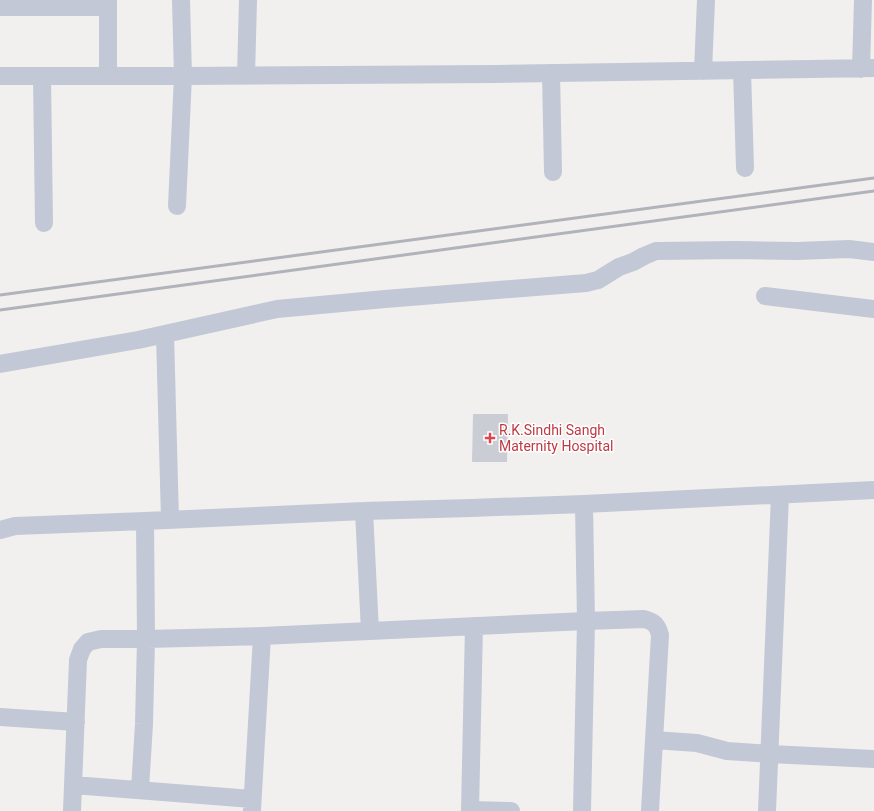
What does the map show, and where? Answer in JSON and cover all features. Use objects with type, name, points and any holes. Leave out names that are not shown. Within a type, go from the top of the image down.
[{"type":"street","points":[[177,206],[183,76],[181,0]]},
{"type":"street","points":[[246,76],[248,0]]},
{"type":"street","points":[[703,71],[706,0]]},
{"type":"street","points":[[0,76],[246,76],[868,69],[863,0]]},
{"type":"street","points":[[0,7],[108,3],[108,76]]},
{"type":"street","points":[[742,70],[745,168]]},
{"type":"street","points":[[550,73],[553,172]]},
{"type":"street","points":[[42,76],[44,223]]},
{"type":"street","points":[[0,364],[165,334],[277,309],[586,283],[598,280],[620,267],[656,251],[797,251],[849,249],[874,252]]},
{"type":"street","points":[[765,296],[874,309]]},
{"type":"street","points":[[165,334],[170,520]]},
{"type":"street","points":[[0,530],[15,526],[364,511],[584,504],[874,490]]},
{"type":"street","points":[[767,811],[780,495]]},
{"type":"street","points":[[582,811],[586,620],[584,504]]},
{"type":"street","points":[[364,511],[370,631]]},
{"type":"street","points":[[140,789],[144,724],[146,639],[145,521]]},
{"type":"street","points":[[72,811],[78,660],[82,649],[88,642],[101,639],[262,636],[586,620],[644,619],[652,621],[658,626],[660,635],[650,811]]},
{"type":"street","points":[[474,626],[470,810],[511,811]]},
{"type":"street","points":[[73,785],[140,789],[252,805],[262,636]]},
{"type":"street","points":[[0,717],[76,722]]},
{"type":"street","points":[[654,740],[698,743],[727,751],[874,760]]},
{"type":"building","points":[[473,414],[508,414],[507,462],[472,462]]},
{"type":"railway","points":[[0,295],[874,178]]},
{"type":"railway","points":[[0,310],[874,191]]},
{"type":"place","name":"R.K.Sindhi Sangh Maternity Hospital","points":[[490,438]]}]
